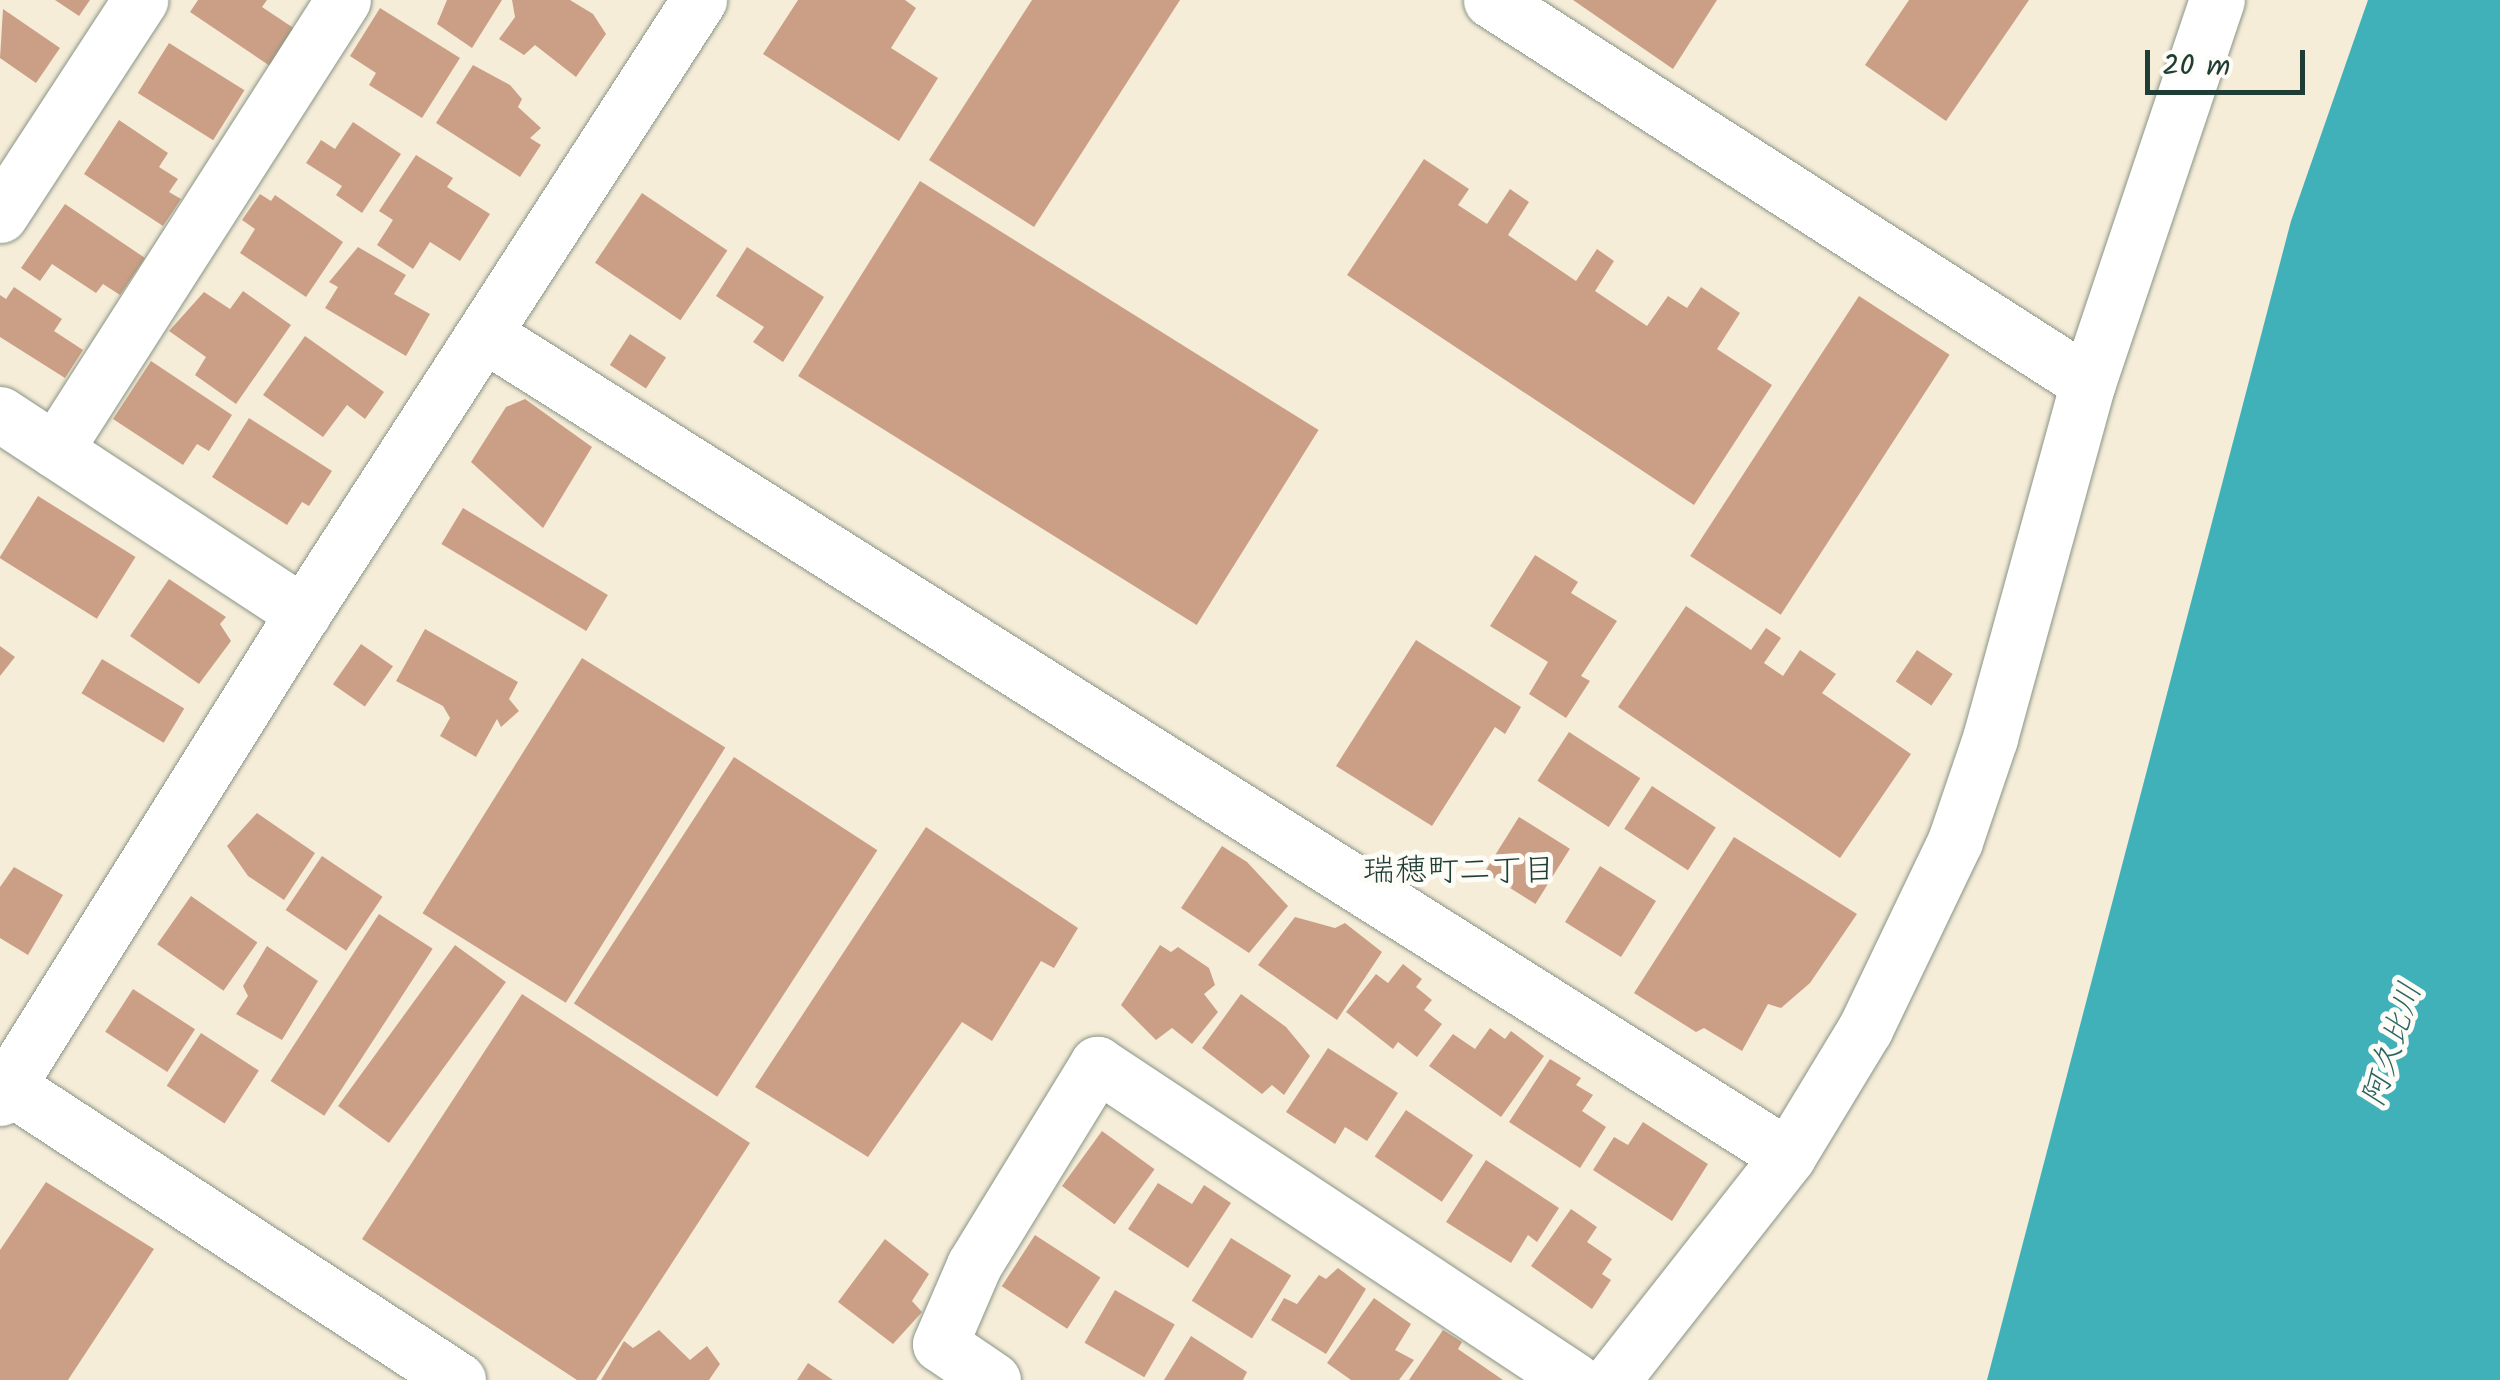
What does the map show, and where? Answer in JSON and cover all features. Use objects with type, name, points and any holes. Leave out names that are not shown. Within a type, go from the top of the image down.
[{"type":"street","points":[[0,215],[140,0]]},
{"type":"street","points":[[56,450],[343,0]]},
{"type":"street","points":[[458,1380],[3,1089],[303,612],[699,0]]},
{"type":"street","points":[[1492,0],[2088,383]]},
{"type":"street","points":[[1612,1380],[1713,1260],[1788,1156],[1865,1030],[1955,841],[1990,738],[2088,383],[2217,0]]},
{"type":"street","points":[[484,334],[1788,1156]]},
{"type":"street","points":[[0,414],[303,612]]},
{"type":"street","points":[[993,1380],[940,1344],[974,1264],[1098,1064],[1574,1380]]},
{"type":"water","name":"阿久比川","points":[[2368,0],[2500,0],[2500,1380],[1987,1380],[2291,221]]},
{"type":"building","points":[[55,0],[90,0],[79,16]]},
{"type":"building","points":[[198,0],[267,0],[262,7],[295,29],[270,66],[190,12]]},
{"type":"building","points":[[447,0],[502,0],[472,48],[437,24]]},
{"type":"building","points":[[512,0],[570,0],[593,14],[606,34],[576,77],[535,45],[524,55],[499,39],[515,17]]},
{"type":"building","points":[[798,0],[905,0],[916,8],[891,48],[938,78],[899,141],[763,54]]},
{"type":"building","points":[[1032,0],[1180,0],[1034,227],[929,160]]},
{"type":"building","points":[[1573,0],[1717,0],[1673,69]]},
{"type":"building","points":[[1909,0],[2029,0],[1946,121],[1865,65]]},
{"type":"building","points":[[380,8],[460,58],[422,118],[369,85],[376,73],[350,56]]},
{"type":"building","points":[[3,9],[60,48],[36,83],[0,58]]},
{"type":"building","points":[[169,43],[244,90],[213,140],[138,93]]},
{"type":"building","points":[[473,65],[510,85],[522,99],[518,107],[541,128],[530,138],[541,145],[520,177],[436,123]]},
{"type":"building","points":[[119,120],[168,153],[159,167],[178,179],[169,192],[181,199],[163,226],[84,174]]},
{"type":"building","points":[[353,122],[401,154],[362,213],[336,195],[342,186],[306,163],[321,140],[335,149]]},
{"type":"building","points":[[416,155],[453,178],[447,187],[490,214],[460,261],[430,242],[413,269],[377,245],[393,220],[379,211]]},
{"type":"building","points":[[1424,159],[1469,189],[1458,205],[1487,224],[1510,189],[1529,202],[1508,235],[1576,281],[1597,249],[1614,261],[1595,291],[1647,326],[1668,296],[1687,308],[1701,287],[1740,313],[1717,349],[1772,385],[1694,505],[1347,275]]},
{"type":"building","points":[[920,181],[1319,430],[1197,625],[798,376]]},
{"type":"building","points":[[642,193],[727,251],[680,320],[595,263]]},
{"type":"building","points":[[260,194],[271,201],[275,195],[343,242],[306,297],[240,253],[255,229],[242,220]]},
{"type":"building","points":[[65,204],[145,258],[120,295],[103,284],[96,293],[52,264],[40,281],[21,268]]},
{"type":"building","points":[[358,247],[406,275],[394,294],[430,314],[406,356],[325,308],[338,287],[329,282]]},
{"type":"building","points":[[747,247],[824,297],[783,362],[753,342],[764,327],[716,296]]},
{"type":"building","points":[[14,287],[62,319],[54,331],[83,350],[65,378],[0,337],[0,295],[6,299]]},
{"type":"building","points":[[243,291],[291,325],[236,404],[195,375],[206,357],[169,331],[204,292],[230,309]]},
{"type":"building","points":[[1859,296],[1950,355],[1781,615],[1690,556]]},
{"type":"building","points":[[630,334],[666,357],[646,388],[610,365]]},
{"type":"building","points":[[305,336],[384,392],[365,419],[347,405],[323,437],[263,395]]},
{"type":"building","points":[[151,361],[232,415],[209,451],[197,444],[183,465],[113,419]]},
{"type":"building","points":[[525,399],[592,447],[543,528],[471,462],[506,407]]},
{"type":"building","points":[[249,418],[332,471],[309,506],[302,502],[287,525],[212,477]]},
{"type":"building","points":[[38,496],[136,557],[97,619],[0,558]]},
{"type":"building","points":[[463,508],[608,595],[586,631],[441,544]]},
{"type":"building","points":[[1535,555],[1578,582],[1571,593],[1617,621],[1581,676],[1590,681],[1566,718],[1529,694],[1548,662],[1490,626]]},
{"type":"building","points":[[169,579],[226,617],[220,624],[231,641],[199,684],[130,636]]},
{"type":"building","points":[[1686,606],[1751,650],[1766,628],[1781,638],[1764,663],[1783,676],[1800,650],[1836,674],[1822,693],[1911,754],[1840,858],[1618,707]]},
{"type":"building","points":[[425,629],[518,682],[509,699],[519,711],[501,727],[497,719],[476,757],[440,736],[450,718],[443,706],[396,681]]},
{"type":"building","points":[[1416,640],[1521,707],[1505,734],[1495,727],[1432,826],[1336,766]]},
{"type":"building","points":[[361,644],[393,666],[365,707],[333,684]]},
{"type":"building","points":[[0,646],[15,657],[0,676]]},
{"type":"building","points":[[1917,650],[1953,674],[1931,706],[1896,682]]},
{"type":"building","points":[[582,658],[725,748],[566,1003],[422,913]]},
{"type":"building","points":[[102,659],[184,708],[164,743],[81,693]]},
{"type":"building","points":[[1569,732],[1640,778],[1609,827],[1537,781]]},
{"type":"building","points":[[734,757],[877,850],[717,1097],[574,1004]]},
{"type":"building","points":[[1652,786],[1716,827],[1688,870],[1624,829]]},
{"type":"building","points":[[257,813],[315,853],[284,900],[248,876],[227,846]]},
{"type":"building","points":[[1519,817],[1570,849],[1535,904],[1485,872]]},
{"type":"building","points":[[926,827],[1078,928],[1054,968],[1041,961],[992,1041],[962,1022],[868,1157],[755,1087]]},
{"type":"building","points":[[1734,837],[1857,914],[1810,983],[1781,1008],[1768,1004],[1742,1051],[1704,1028],[1696,1032],[1634,993]]},
{"type":"building","points":[[1222,846],[1247,862],[1288,906],[1249,953],[1181,908]]},
{"type":"building","points":[[322,856],[383,897],[346,951],[286,910]]},
{"type":"building","points":[[1600,866],[1656,901],[1621,957],[1565,922]]},
{"type":"building","points":[[14,867],[63,895],[28,955],[0,938],[0,887]]},
{"type":"building","points":[[191,896],[257,942],[224,991],[157,944]]},
{"type":"building","points":[[379,914],[433,949],[324,1116],[271,1081]]},
{"type":"building","points":[[1295,917],[1335,928],[1345,923],[1382,952],[1337,1020],[1258,965]]},
{"type":"building","points":[[455,945],[506,982],[389,1143],[338,1106]]},
{"type":"building","points":[[1160,945],[1171,952],[1178,947],[1209,968],[1215,985],[1204,994],[1218,1012],[1192,1044],[1172,1028],[1156,1040],[1121,1005]]},
{"type":"building","points":[[267,946],[318,981],[282,1040],[236,1014],[248,996],[243,986]]},
{"type":"building","points":[[1403,964],[1422,979],[1416,987],[1432,1000],[1424,1010],[1442,1024],[1417,1057],[1398,1042],[1393,1049],[1346,1012],[1376,974],[1388,983]]},
{"type":"building","points":[[133,989],[195,1029],[167,1072],[105,1032]]},
{"type":"building","points":[[522,994],[750,1143],[596,1380],[577,1380],[362,1239]]},
{"type":"building","points":[[1241,994],[1286,1027],[1310,1056],[1284,1095],[1272,1085],[1262,1094],[1202,1048]]},
{"type":"building","points":[[1490,1028],[1505,1039],[1511,1031],[1544,1056],[1501,1117],[1429,1066],[1453,1034],[1475,1049]]},
{"type":"building","points":[[201,1033],[259,1071],[225,1123],[167,1086]]},
{"type":"building","points":[[1328,1048],[1398,1093],[1367,1141],[1345,1127],[1335,1144],[1286,1112]]},
{"type":"building","points":[[1550,1059],[1581,1078],[1576,1085],[1593,1095],[1582,1111],[1606,1127],[1580,1168],[1509,1122]]},
{"type":"building","points":[[1406,1110],[1473,1155],[1442,1202],[1375,1156]]},
{"type":"building","points":[[1643,1122],[1708,1164],[1672,1221],[1593,1170],[1614,1137],[1628,1145]]},
{"type":"building","points":[[1102,1131],[1155,1169],[1115,1224],[1062,1186]]},
{"type":"building","points":[[1486,1160],[1559,1208],[1537,1242],[1528,1235],[1511,1263],[1446,1222]]},
{"type":"building","points":[[46,1182],[154,1249],[68,1380],[0,1380],[0,1250]]},
{"type":"building","points":[[1158,1183],[1192,1204],[1204,1185],[1231,1203],[1188,1268],[1128,1229]]},
{"type":"building","points":[[1571,1209],[1597,1227],[1587,1242],[1612,1259],[1602,1274],[1611,1280],[1592,1309],[1531,1266]]},
{"type":"building","points":[[1035,1235],[1100,1277],[1067,1329],[1002,1286]]},
{"type":"building","points":[[1231,1238],[1291,1276],[1252,1338],[1192,1301]]},
{"type":"building","points":[[885,1239],[929,1274],[912,1301],[922,1312],[893,1344],[838,1302]]},
{"type":"building","points":[[1338,1268],[1366,1289],[1326,1354],[1271,1320],[1284,1298],[1297,1304],[1319,1275],[1326,1279]]},
{"type":"building","points":[[1115,1290],[1175,1324],[1144,1377],[1084,1343]]},
{"type":"building","points":[[1374,1298],[1411,1324],[1395,1350],[1414,1360],[1399,1380],[1351,1380],[1327,1363]]},
{"type":"building","points":[[659,1330],[690,1360],[707,1346],[720,1364],[709,1380],[601,1380],[624,1341],[633,1348]]},
{"type":"building","points":[[1443,1330],[1462,1342],[1458,1349],[1503,1380],[1409,1380]]},
{"type":"building","points":[[1191,1336],[1247,1372],[1243,1380],[1164,1380]]},
{"type":"building","points":[[808,1363],[833,1380],[797,1380]]},
{"type":"district","name":"瑞穂町二丁目","points":[[1459,872]]}]
